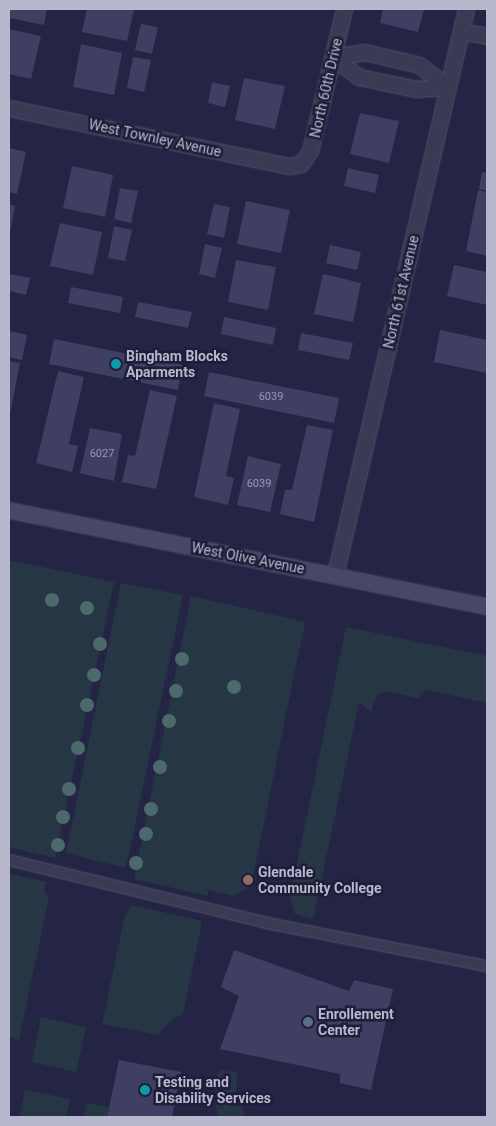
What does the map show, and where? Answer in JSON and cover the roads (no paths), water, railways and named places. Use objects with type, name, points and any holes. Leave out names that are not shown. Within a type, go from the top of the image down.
[{"type":"main road","name":"West Olive Avenue","points":[[9,510],[487,606]]},
{"type":"street","name":"North 60th Drive","points":[[301,164],[310,151],[344,9]]},
{"type":"street","name":"North 61st Avenue","points":[[335,575],[466,9]]},
{"type":"street","points":[[461,31],[487,36]]},
{"type":"street","points":[[334,56],[365,52],[419,64],[448,87]]},
{"type":"street","points":[[334,56],[359,77],[416,89],[448,87]]},
{"type":"street","name":"West Townley Avenue","points":[[9,108],[289,166],[301,164]]},
{"type":"lane","points":[[9,860],[267,923],[487,966]]},
{"type":"place","name":"Bingham Blocks Aparments","points":[[116,364]]},
{"type":"place","name":"Glendale Community College","points":[[248,880]]},
{"type":"place","name":"Enrollement Center","points":[[308,1022]]},
{"type":"place","name":"Testing and Disability Services","points":[[145,1090]]}]
